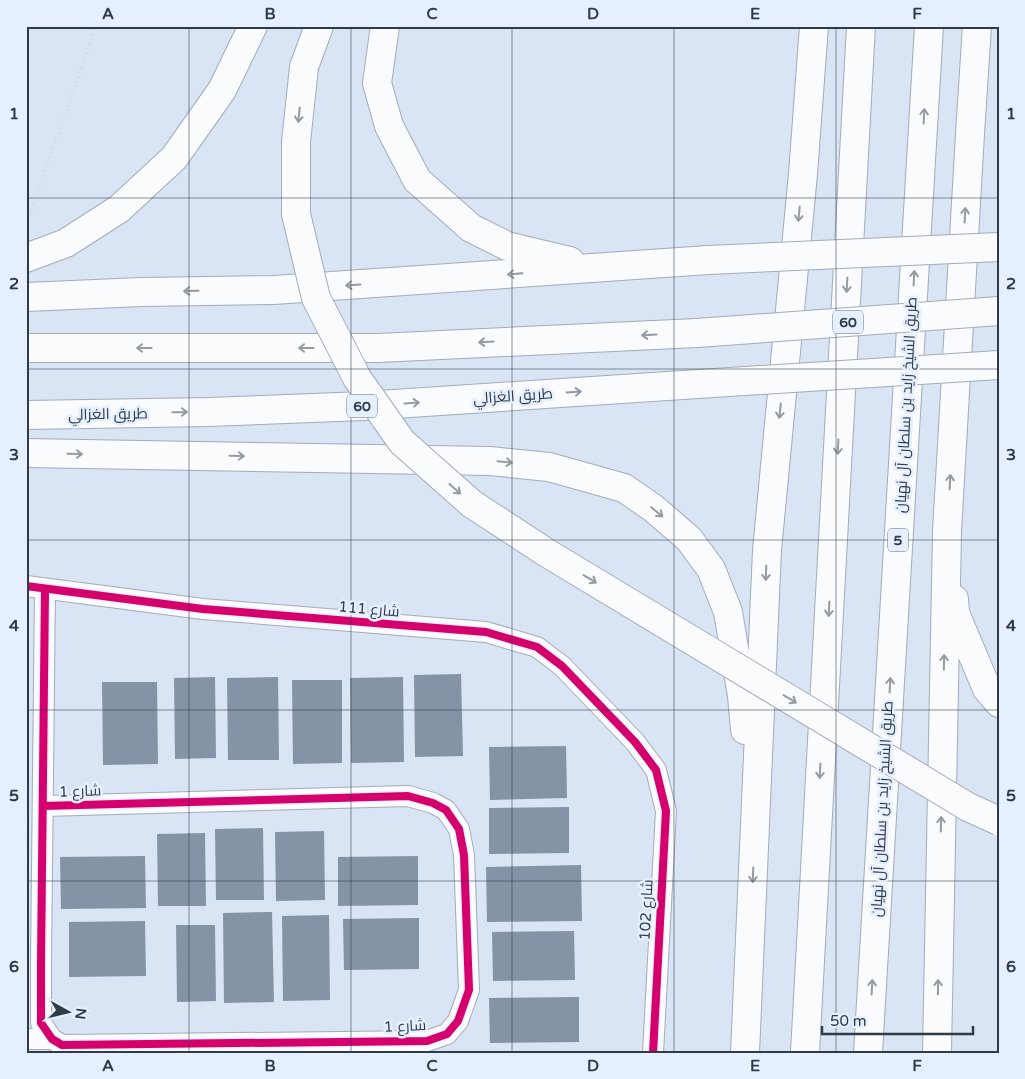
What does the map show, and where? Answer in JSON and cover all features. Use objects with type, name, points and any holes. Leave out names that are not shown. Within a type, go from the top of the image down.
[{"type":"highway","points":[[26,258],[66,243],[119,209],[174,158],[222,90],[253,26]]},
{"type":"highway","points":[[319,26],[304,67],[296,142],[296,214],[316,298],[357,378],[402,442],[472,504],[547,554],[968,807],[999,821]]},
{"type":"highway","points":[[385,26],[377,83],[389,126],[417,180],[471,228],[506,246],[599,267]]},
{"type":"highway","points":[[795,26],[803,174]]},
{"type":"highway","points":[[745,1053],[767,550],[803,174],[814,26]]},
{"type":"highway","points":[[851,26],[852,198]]},
{"type":"highway","points":[[805,1053],[862,26]]},
{"type":"highway","name":"طريق الشيخ زايد بن سلطان آل نهيان","points":[[868,1053],[929,26]]},
{"type":"highway","points":[[936,1053],[947,531],[977,26]]},
{"type":"highway","points":[[970,134],[990,26]]},
{"type":"highway","points":[[26,297],[141,292],[274,290],[443,280],[708,260],[999,247]]},
{"type":"highway","name":"60","points":[[26,348],[378,348],[697,333],[999,311]]},
{"type":"highway","name":"طريق الغزالي","points":[[26,415],[209,412],[364,406],[999,365]]},
{"type":"highway","points":[[26,453],[490,461],[549,467],[624,488],[653,508],[689,539],[711,569],[728,612],[742,696],[754,842]]},
{"type":"highway","points":[[947,531],[956,613],[987,689],[999,703]]},
{"type":"street","name":"شارع 111","points":[[35,587],[203,609],[486,632],[537,647],[562,666],[635,742],[656,770]]},
{"type":"street","name":"شارع 1","points":[[35,587],[43,806],[33,962],[41,1022],[52,1039],[62,1045],[263,1048],[427,1041],[447,1034],[458,1021],[469,990],[464,855],[459,829],[446,810],[433,803],[408,796],[43,806]]},
{"type":"street","name":"شارع 102","points":[[653,1053],[666,812],[656,770]]},
{"type":"street","points":[[26,1039],[52,1039]]},
{"type":"path","points":[[26,218],[31,210],[96,26]]},
{"type":"building","points":[[461,674],[463,756],[415,757],[414,675]]},
{"type":"building","points":[[215,677],[216,758],[175,759],[174,678]]},
{"type":"building","points":[[278,677],[279,760],[228,760],[227,678]]},
{"type":"building","points":[[403,677],[404,762],[351,763],[350,678]]},
{"type":"building","points":[[292,680],[342,680],[342,763],[293,764]]},
{"type":"building","points":[[102,682],[157,682],[158,764],[103,765]]},
{"type":"building","points":[[566,746],[567,798],[490,800],[489,747]]},
{"type":"building","points":[[569,807],[569,853],[489,854],[489,808]]},
{"type":"building","points":[[263,828],[264,900],[216,900],[215,829]]},
{"type":"building","points":[[324,831],[325,900],[276,901],[275,832]]},
{"type":"building","points":[[205,833],[206,906],[158,906],[157,834]]},
{"type":"building","points":[[145,856],[146,908],[61,909],[60,857]]},
{"type":"building","points":[[418,856],[418,905],[338,906],[338,857]]},
{"type":"building","points":[[581,865],[582,921],[487,922],[486,867]]},
{"type":"building","points":[[272,912],[274,1002],[224,1003],[223,913]]},
{"type":"building","points":[[329,915],[330,1000],[283,1001],[282,916]]},
{"type":"building","points":[[419,918],[419,969],[344,970],[343,919]]},
{"type":"building","points":[[145,921],[146,976],[69,977],[69,922]]},
{"type":"building","points":[[176,925],[215,925],[216,1001],[177,1002]]},
{"type":"building","points":[[574,931],[575,980],[493,981],[492,932]]},
{"type":"building","points":[[579,997],[579,1042],[490,1043],[489,998]]},
{"type":"cycle path","points":[[26,586],[203,609],[486,632],[537,647],[562,666],[635,742],[656,770],[666,811],[653,1053]]},
{"type":"cycle path","points":[[43,806],[408,796],[433,803],[446,810],[459,829],[464,855],[469,990],[458,1021],[447,1034],[427,1041],[62,1045],[52,1039],[41,1023],[41,962],[45,589]]}]
